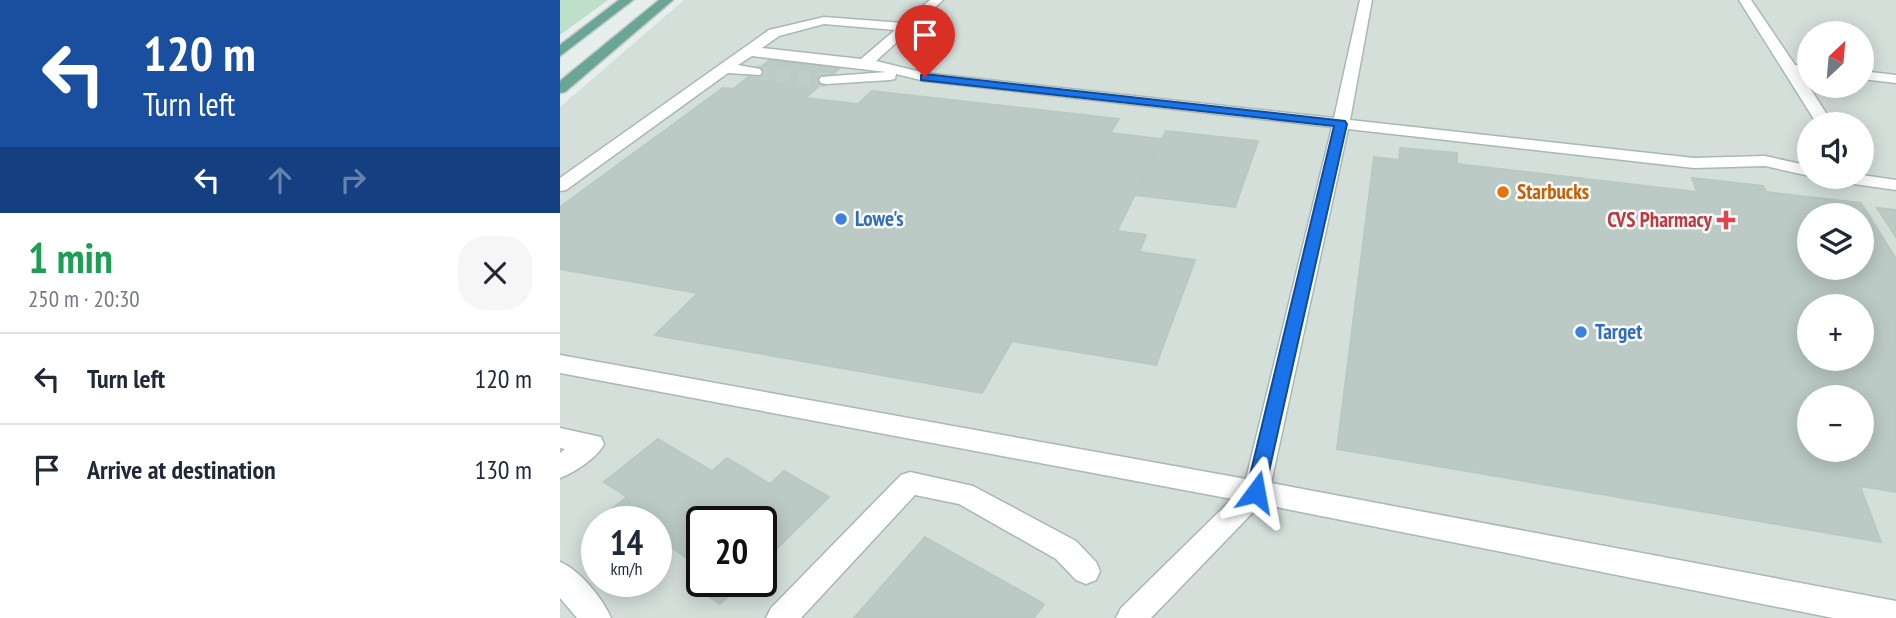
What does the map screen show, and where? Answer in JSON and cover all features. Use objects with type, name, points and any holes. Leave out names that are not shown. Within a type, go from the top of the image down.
[{"type":"main road","points":[[560,52],[627,0]]},
{"type":"main road","points":[[560,89],[667,0]]},
{"type":"lane","points":[[865,63],[937,0]]},
{"type":"lane","points":[[1131,618],[1256,492],[1341,124],[1366,0]]},
{"type":"lane","points":[[1745,0],[1817,112]]},
{"type":"lane","points":[[560,186],[774,33],[799,23],[822,19],[906,27]]},
{"type":"lane","points":[[748,51],[865,63],[915,76],[1341,124],[1694,163],[1765,161],[1797,168]]},
{"type":"lane","points":[[724,68],[755,72]]},
{"type":"lane","points":[[1790,69],[1797,70]]},
{"type":"lane","points":[[826,80],[915,76]]},
{"type":"lane","points":[[1874,76],[1896,79]]},
{"type":"lane","points":[[1874,181],[1896,185]]},
{"type":"lane","points":[[560,365],[1256,492],[1896,616]]},
{"type":"lane","points":[[560,438],[592,444],[560,467]]},
{"type":"lane","points":[[781,618],[910,483],[964,494],[1066,550],[1086,570]]},
{"type":"lane","points":[[560,576],[596,618]]},
{"type":"shaded area","points":[[684,0],[1896,0],[1896,618],[560,618],[560,107]]},
{"type":"green space","points":[[560,0],[608,0],[560,35]]},
{"type":"building","name":"Lowe's","points":[[770,60],[840,68],[805,98],[858,104],[872,91],[1119,119],[1110,133],[1162,139],[1117,231],[1146,235],[1139,252],[1195,260],[1156,365],[1012,341],[982,393],[655,335],[698,293],[560,269],[560,207],[723,88],[733,89]]},
{"type":"building","points":[[1166,131],[1258,141],[1235,207],[1135,195]]},
{"type":"building","name":"Target","points":[[1400,148],[1457,153],[1457,164],[1697,192],[1692,178],[1763,186],[1766,192],[1861,203],[1797,203],[1797,280],[1874,280],[1874,224],[1896,259],[1896,492],[1860,486],[1881,542],[1337,449],[1374,157],[1399,160]]},
{"type":"building","points":[[1877,208],[1896,210],[1896,237]]},
{"type":"building","points":[[658,439],[712,471],[727,458],[770,484],[784,471],[829,497],[777,548],[777,506],[686,506],[686,557],[672,548],[672,506],[616,506],[627,497],[604,482]]},
{"type":"building","points":[[925,537],[1044,604],[1034,618],[854,618]]},
{"type":"building","points":[[710,597],[727,597],[720,604]]},
{"type":"tunnel","points":[[755,72],[826,80]]},
{"type":"place","name":"Starbucks","points":[[1503,192]]},
{"type":"place","name":"Lowe's","points":[[841,219]]},
{"type":"place","name":"CVS Pharmacy","points":[[1726,220]]},
{"type":"place","name":"Target","points":[[1581,332]]},
{"type":"route","points":[[925,77],[1341,124],[1256,492]]}]
